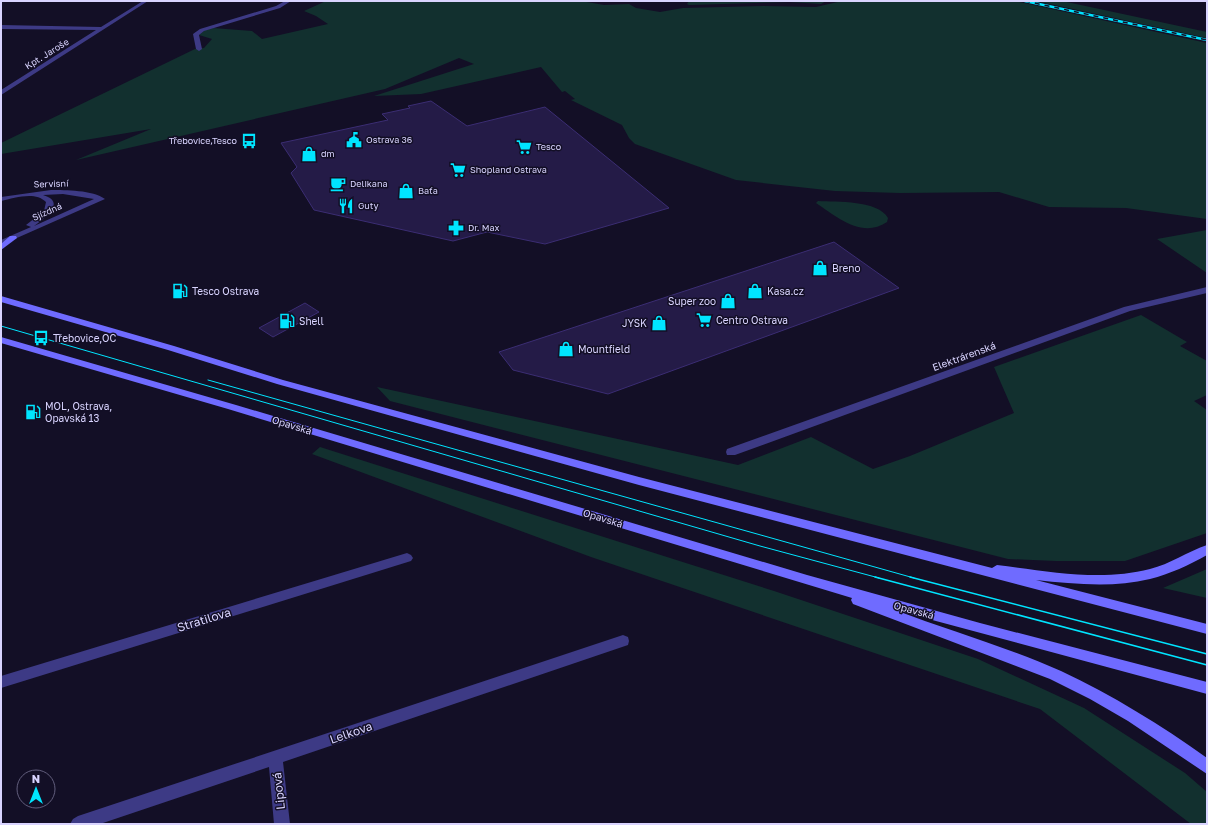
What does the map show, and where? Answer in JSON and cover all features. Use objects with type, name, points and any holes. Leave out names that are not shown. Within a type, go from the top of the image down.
[{"type":"main road","points":[[1,248],[13,238]]},
{"type":"main road","points":[[3,298],[280,382],[647,483],[963,567],[1207,629]]},
{"type":"main road","name":"Opavská","points":[[1,340],[232,407],[807,580],[1207,688]]},
{"type":"main road","points":[[963,567],[1078,578],[1120,579],[1148,575],[1207,550]]},
{"type":"main road","points":[[807,580],[936,631],[996,651],[1055,676],[1122,710],[1176,744],[1207,767]]},
{"type":"street","name":"Kpt. Jaroše","points":[[1,93],[146,1]]},
{"type":"street","points":[[199,49],[196,34],[202,30],[278,7],[289,1]]},
{"type":"street","name":"Kpt. Jaroše","points":[[1,27],[102,29]]},
{"type":"street","name":"Servisní","points":[[1,199],[28,193],[68,192],[82,193],[101,199]]},
{"type":"street","points":[[13,238],[45,214],[50,206],[50,202],[46,198],[28,193]]},
{"type":"street","name":"Sjízdná","points":[[1,242],[101,199]]},
{"type":"street","name":"Elektrárenská","points":[[731,452],[1127,309],[1207,290]]},
{"type":"street","name":"Stratilova","points":[[1,682],[406,558]]},
{"type":"street","name":"Lelkova","points":[[78,824],[276,759],[623,641]]},
{"type":"street","name":"Lipová","points":[[276,759],[282,824]]},
{"type":"green space","points":[[326,1],[581,1],[604,5],[629,4],[636,8],[660,12],[683,8],[763,6],[816,7],[842,1],[1015,1],[1207,43],[1207,219],[1126,208],[1049,207],[999,192],[900,193],[835,191],[736,180],[635,144],[629,138],[622,125],[571,100],[575,99],[565,91],[562,92],[541,67],[421,94],[374,96],[474,64],[459,58],[385,89],[76,160],[151,129],[1,154],[1,143],[195,49],[204,48],[212,39],[199,35],[205,30],[213,28],[252,31],[262,39],[328,24],[316,16],[304,11]]},
{"type":"green space","points":[[689,1],[826,1],[821,4],[790,2],[689,5],[687,4]]},
{"type":"green space","points":[[1036,1],[1062,1],[1207,32],[1207,38]]},
{"type":"green space","points":[[818,201],[856,203],[876,208],[883,212],[888,218],[887,222],[878,227],[859,227],[841,220],[816,203]]},
{"type":"green space","points":[[1207,230],[1207,273],[1157,239]]},
{"type":"green space","points":[[1141,315],[1187,342],[1180,346],[1207,361],[1207,395],[1194,401],[1207,410],[1207,533],[1125,561],[1008,559],[390,401],[377,387],[738,465],[811,437],[873,469],[910,456],[1014,413],[994,367]]},
{"type":"green space","points":[[320,447],[774,591],[978,659],[1084,708],[1185,773],[1207,792],[1207,824],[1191,824],[1040,709],[591,557],[312,454]]},
{"type":"green space","points":[[1207,569],[1207,598],[1163,588]]},
{"type":"building","name":"Shopland Ostrava","points":[[431,101],[467,126],[545,107],[669,208],[545,244],[487,232],[453,241],[314,210],[291,173],[297,167],[281,143],[388,120],[382,114],[410,108],[408,106]]},
{"type":"building","name":"Centro Ostrava","points":[[834,242],[899,288],[608,394],[513,370],[499,352]]},
{"type":"building","name":"Shell","points":[[305,303],[319,312],[273,337],[259,328]]},
{"type":"tram line","points":[[1,326],[760,546],[879,578]]},
{"type":"tram line","points":[[208,380],[914,578]]},
{"type":"tram line","points":[[875,577],[1207,665]]},
{"type":"tram line","points":[[910,577],[1207,654]]},
{"type":"railway","points":[[1025,1],[1207,40]]},
{"type":"place","name":"Ostrava 36","points":[[354,140]]},
{"type":"place","name":"Třebovice,Tesco","points":[[249,141]]},
{"type":"place","name":"Tesco","points":[[524,147]]},
{"type":"place","name":"dm","points":[[309,154]]},
{"type":"place","name":"Shopland Ostrava","points":[[458,170]]},
{"type":"place","name":"Delikana","points":[[338,184]]},
{"type":"place","name":"Baťa","points":[[406,191]]},
{"type":"place","name":"Guty","points":[[346,206]]},
{"type":"place","name":"Dr. Max","points":[[456,228]]},
{"type":"place","name":"Breno","points":[[820,268]]},
{"type":"place","name":"Tesco Ostrava","points":[[180,291]]},
{"type":"place","name":"Kasa.cz","points":[[755,291]]},
{"type":"place","name":"Super zoo","points":[[728,301]]},
{"type":"place","name":"Centro Ostrava","points":[[704,320]]},
{"type":"place","name":"Shell","points":[[287,321]]},
{"type":"place","name":"JYSK","points":[[659,323]]},
{"type":"place","name":"Třebovice,OC","points":[[41,338]]},
{"type":"place","name":"Mountfield","points":[[566,349]]},
{"type":"place","name":"MOL, Ostrava, Opavská 13","points":[[33,412]]}]
